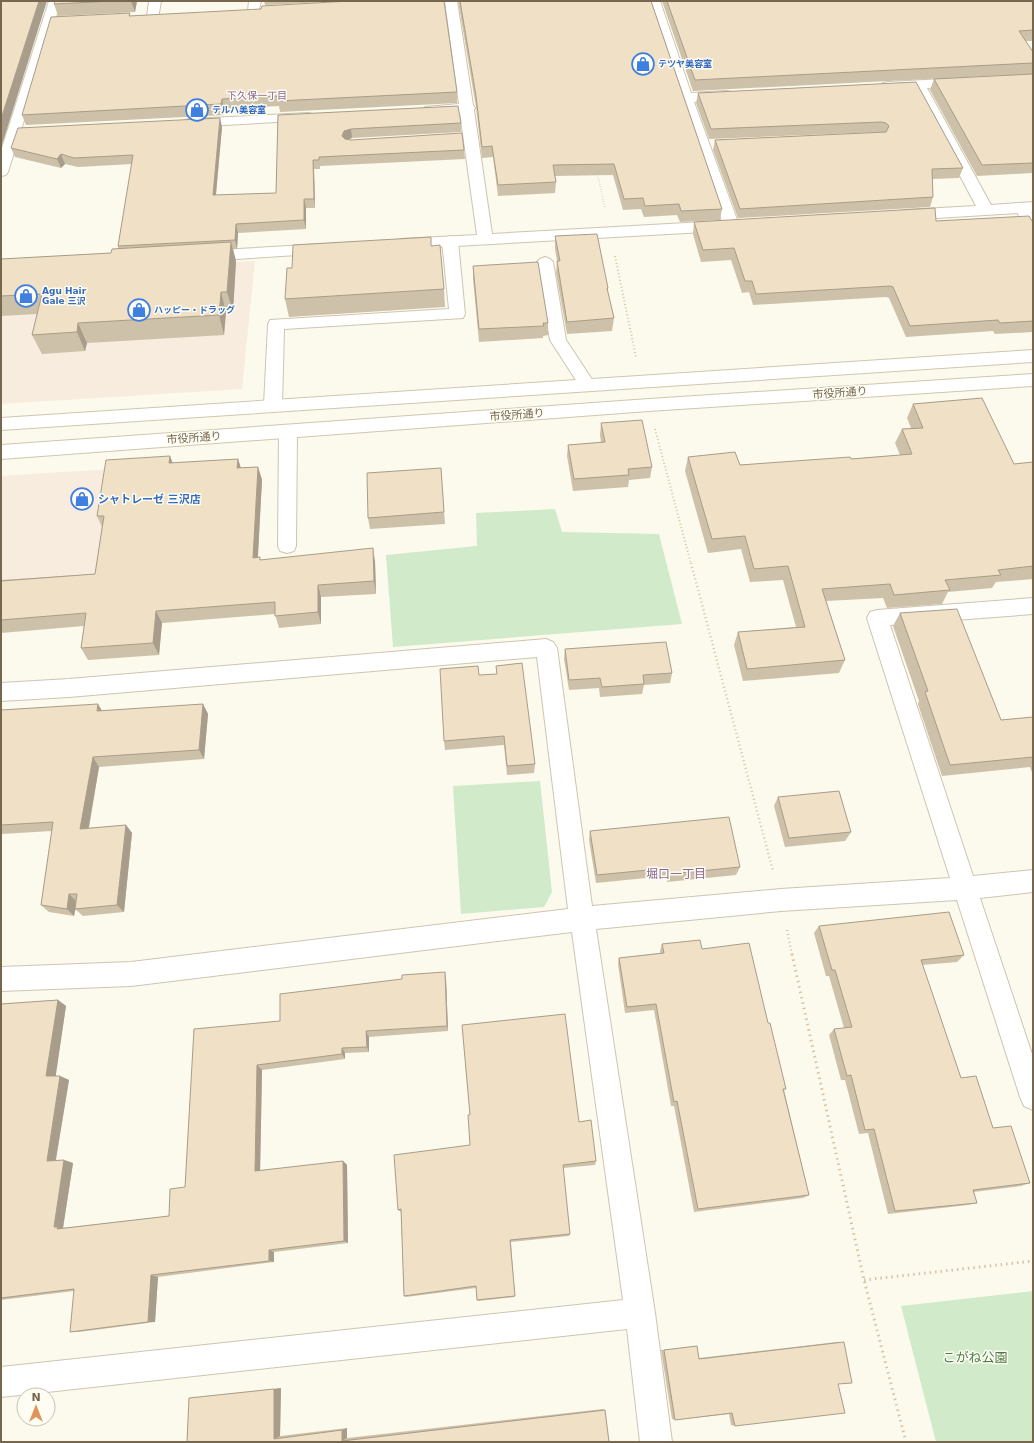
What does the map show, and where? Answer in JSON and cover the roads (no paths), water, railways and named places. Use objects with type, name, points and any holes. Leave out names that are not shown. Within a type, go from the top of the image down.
[{"type":"street","points":[[1,172],[15,132],[55,1]]},
{"type":"street","points":[[153,16],[155,1]]},
{"type":"street","points":[[438,1],[446,1]]},
{"type":"street","points":[[451,1],[468,108],[485,238]]},
{"type":"street","points":[[654,1],[686,98],[732,225]]},
{"type":"street","points":[[239,12],[255,6],[270,10]]},
{"type":"street","points":[[138,17],[168,15]]},
{"type":"street","points":[[49,22],[64,21]]},
{"type":"street","points":[[872,87],[972,82]]},
{"type":"street","points":[[918,84],[986,210]]},
{"type":"street","points":[[686,98],[740,95]]},
{"type":"street","points":[[420,111],[468,108]]},
{"type":"street","points":[[174,123],[325,116]]},
{"type":"street","points":[[15,132],[31,131]]},
{"type":"street","points":[[891,216],[1027,207]]},
{"type":"street","points":[[385,245],[747,224]]},
{"type":"street","points":[[189,257],[337,248]]},
{"type":"street","points":[[1,424],[587,384],[1033,356]]},
{"type":"street","name":"市役所通り","points":[[1,452],[649,405],[1033,380]]},
{"type":"street","points":[[1033,606],[877,618],[1033,1096]]},
{"type":"street","points":[[1,692],[69,688],[546,648],[582,919],[640,1313],[656,1442]]},
{"type":"street","points":[[1,979],[131,974],[582,919],[780,900],[965,888],[1033,881]]},
{"type":"street","points":[[1,1382],[640,1313]]},
{"type":"lane","points":[[457,138],[472,137]]},
{"type":"lane","points":[[703,146],[719,145]]},
{"type":"lane","points":[[1027,207],[1033,229]]},
{"type":"lane","points":[[273,405],[276,324],[457,314],[450,241]]},
{"type":"lane","points":[[545,262],[558,340],[587,384]]},
{"type":"lane","points":[[287,546],[288,431]]},
{"type":"place","name":"テツヤ美容室","points":[[643,64]]},
{"type":"place","name":"テルハ美容室","points":[[197,110]]},
{"type":"place","name":"Agu Hair Gale 三沢","points":[[26,296]]},
{"type":"place","name":"ハッピー・ドラッグ","points":[[139,310]]},
{"type":"place","name":"シャトレーゼ 三沢店","points":[[82,499]]},
{"type":"district","name":"下久保一丁目","points":[[257,95]]},
{"type":"district","name":"堀口一丁目","points":[[676,874]]},
{"type":"park label","name":"こがね公園","points":[[975,1357]]}]
